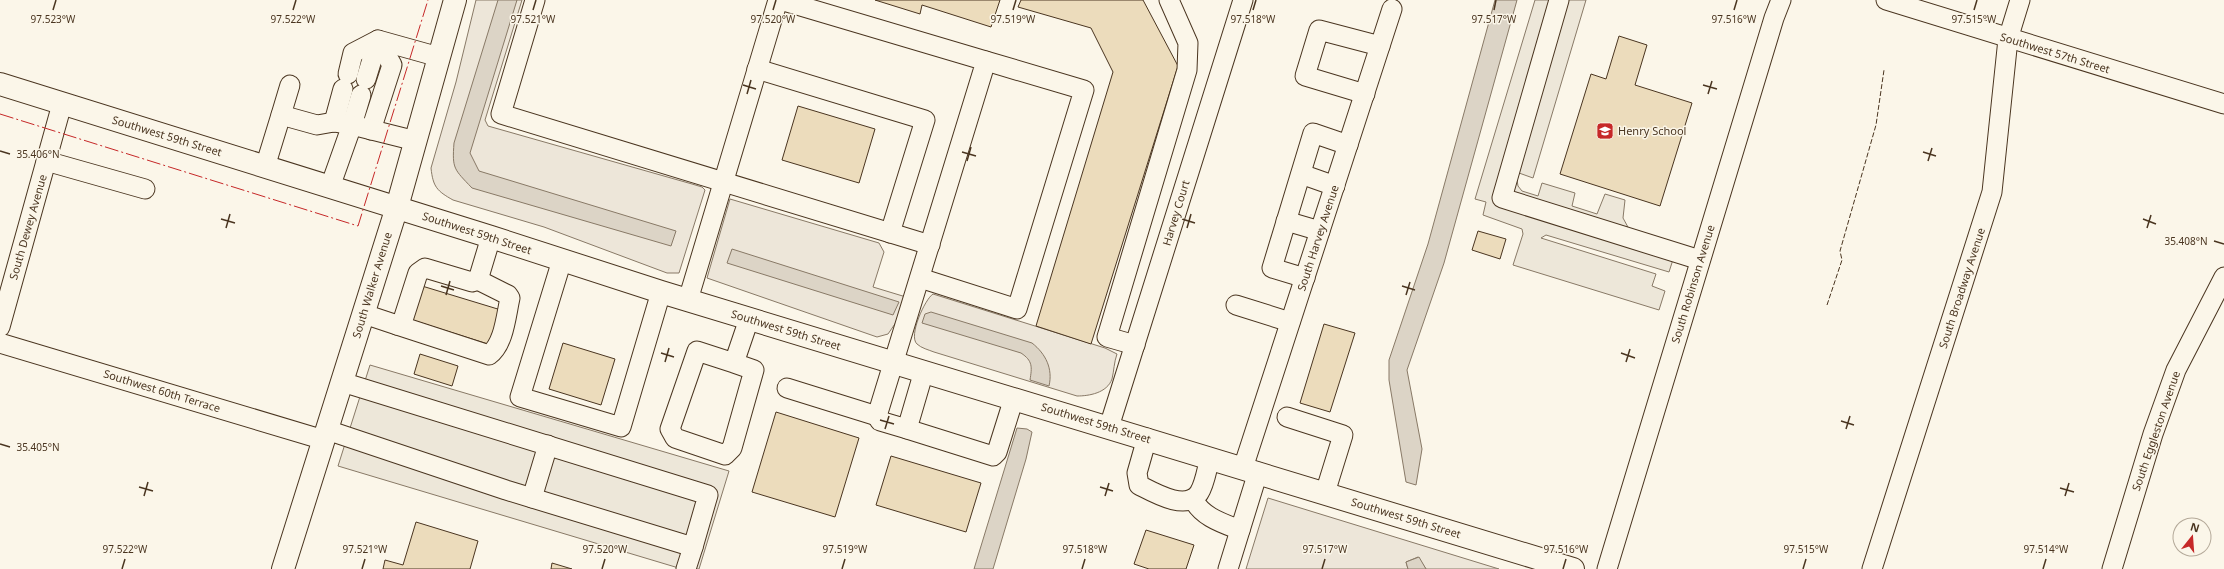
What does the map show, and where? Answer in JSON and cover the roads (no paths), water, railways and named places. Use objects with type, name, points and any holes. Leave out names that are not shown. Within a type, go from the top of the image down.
[{"type":"main road","name":"South Walker Avenue","points":[[283,569],[397,207],[455,0]]},
{"type":"main road","name":"Southwest 59th Street","points":[[0,84],[397,207],[661,292],[1147,438],[1573,569]]},
{"type":"street","points":[[536,0],[501,114],[930,245]]},
{"type":"street","points":[[688,300],[779,0],[1084,90],[1017,309],[920,278]]},
{"type":"street","points":[[1135,345],[1107,336],[1187,70],[1188,43],[1169,0]]},
{"type":"street","name":"Harvey Court","points":[[1109,427],[1243,0]]},
{"type":"street","points":[[1559,0],[1502,198],[1700,260]]},
{"type":"street","name":"South Robinson Avenue","points":[[1607,569],[1774,18],[1781,0]]},
{"type":"street","name":"Southwest 57th Street","points":[[1886,0],[2008,39],[2224,104]]},
{"type":"street","name":"South Broadway Avenue","points":[[1872,569],[1992,192],[2000,134],[2008,39],[2020,0]]},
{"type":"street","name":"South Harvey Avenue","points":[[1228,569],[1240,530],[1251,470],[1290,322],[1392,9]]},
{"type":"street","points":[[1365,94],[1304,76],[1319,30],[1380,46]]},
{"type":"street","points":[[330,187],[343,123],[346,82],[353,53],[378,40],[439,58]]},
{"type":"street","points":[[343,123],[364,87],[378,40]]},
{"type":"street","points":[[371,130],[392,65],[378,40]]},
{"type":"street","points":[[877,416],[986,61]]},
{"type":"street","points":[[757,69],[926,120],[890,232]]},
{"type":"street","points":[[265,167],[290,85]]},
{"type":"street","name":"South Dewey Avenue","points":[[0,327],[62,104]]},
{"type":"street","points":[[281,115],[317,125],[343,123],[416,141]]},
{"type":"street","points":[[1305,278],[1272,268],[1313,133],[1348,145]]},
{"type":"street","points":[[46,161],[145,189]]},
{"type":"street","points":[[1301,174],[1335,186]]},
{"type":"street","points":[[1286,221],[1320,231]]},
{"type":"street","points":[[478,280],[491,237]]},
{"type":"street","points":[[562,260],[520,397],[621,427],[661,292]]},
{"type":"street","points":[[364,314],[397,326],[489,355],[494,351],[501,336],[510,298],[508,295],[478,280],[472,282],[425,268],[418,273],[402,323],[397,326]]},
{"type":"street","name":"South Eggleston Avenue","points":[[2112,569],[2153,434],[2176,370],[2224,276]]},
{"type":"street","points":[[1236,305],[1290,322]]},
{"type":"street","points":[[734,363],[749,319]]},
{"type":"street","name":"Southwest 60th Terrace","points":[[0,343],[325,435],[693,547]]},
{"type":"street","points":[[697,352],[734,363],[754,370],[732,448],[725,455],[675,438],[670,429],[697,352]]},
{"type":"street","points":[[907,429],[924,371]]},
{"type":"street","points":[[342,382],[708,495],[686,569]]},
{"type":"street","points":[[787,388],[877,416],[880,421],[993,456],[997,452],[1014,398]]},
{"type":"street","points":[[1287,418],[1343,435],[1325,493]]},
{"type":"street","points":[[1147,438],[1137,473],[1139,485],[1162,497],[1180,501],[1193,499],[1199,493],[1210,458]]},
{"type":"street","points":[[532,498],[548,445]]},
{"type":"street","points":[[1193,499],[1195,504],[1213,520],[1240,530]]},
{"type":"place","name":"Henry School","points":[[1605,131]]}]
